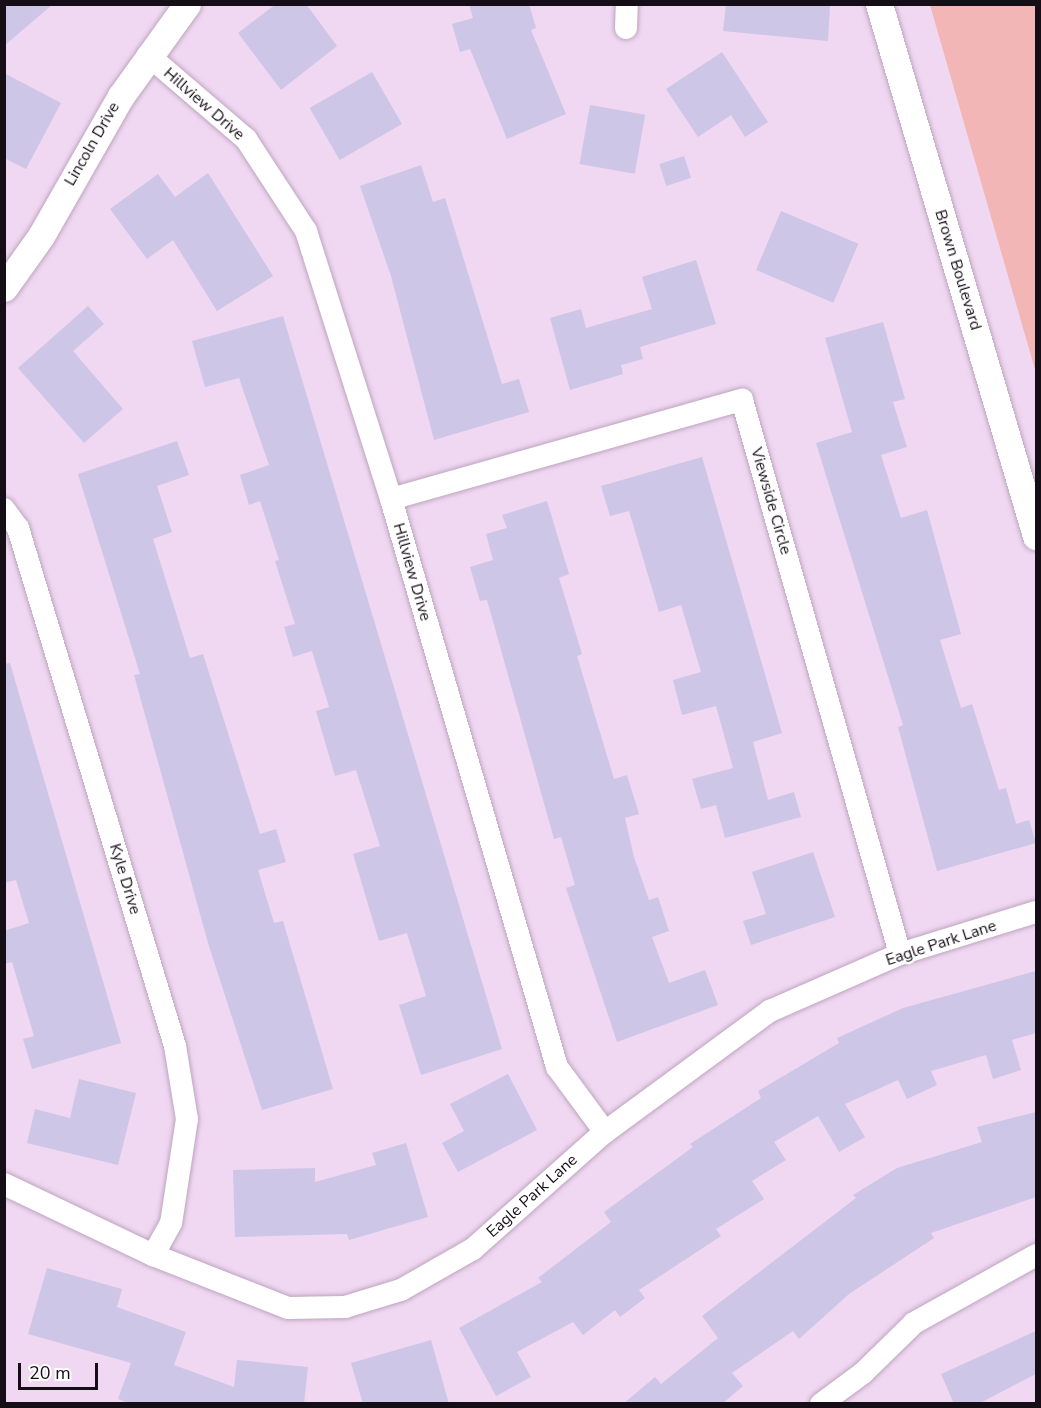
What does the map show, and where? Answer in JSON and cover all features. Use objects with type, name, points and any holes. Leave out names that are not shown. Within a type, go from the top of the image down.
[{"type":"street","name":"Lincoln Drive","points":[[4,288],[41,236],[84,154],[148,55],[187,4]]},
{"type":"street","points":[[627,4],[627,28]]},
{"type":"street","name":"Brown Boulevard","points":[[879,4],[1036,536]]},
{"type":"street","name":"Hillview Drive","points":[[148,55],[246,139],[306,231],[391,499],[557,1067],[605,1132]]},
{"type":"street","name":"Viewside Circle","points":[[391,499],[742,400],[900,954]]},
{"type":"street","name":"Kyle Drive","points":[[4,508],[18,528],[175,1046],[187,1119],[171,1223],[153,1255]]},
{"type":"street","name":"Eagle Park Lane","points":[[4,1184],[153,1255],[288,1308],[345,1307],[401,1290],[473,1249],[605,1132],[770,1011],[900,954],[1036,912]]},
{"type":"street","points":[[821,1404],[863,1373],[914,1323],[1036,1255]]},
{"type":"shaded area","points":[[930,5],[1036,5],[1036,373]]},
{"type":"building","points":[[4,4],[53,4],[4,46]]},
{"type":"building","points":[[276,4],[306,4],[337,46],[281,90],[238,33]]},
{"type":"building","points":[[469,4],[529,4],[536,28],[531,30],[566,114],[507,139],[470,49],[460,52],[452,24],[473,18]]},
{"type":"building","points":[[726,4],[830,6],[828,41],[723,31]]},
{"type":"building","points":[[722,52],[768,122],[745,137],[731,115],[698,137],[666,89]]},
{"type":"building","points":[[372,72],[402,124],[340,160],[310,108]]},
{"type":"building","points":[[4,73],[61,103],[26,169],[4,158]]},
{"type":"building","points":[[590,105],[645,115],[635,174],[580,164]]},
{"type":"building","points":[[684,156],[691,178],[666,186],[659,164]]},
{"type":"building","points":[[421,165],[433,202],[445,198],[502,384],[519,379],[529,412],[434,440],[391,276],[360,186]]},
{"type":"building","points":[[208,173],[273,276],[217,311],[173,240],[147,259],[110,209],[158,174],[175,197]]},
{"type":"building","points":[[781,211],[858,244],[833,303],[756,270]]},
{"type":"building","points":[[696,260],[716,324],[640,347],[643,359],[621,365],[623,374],[570,390],[550,318],[581,309],[586,328],[652,309],[642,277]]},
{"type":"building","points":[[88,306],[104,324],[73,351],[123,409],[84,443],[18,368]]},
{"type":"building","points":[[283,316],[502,1049],[421,1075],[399,1005],[426,996],[407,933],[379,941],[353,854],[380,846],[356,770],[335,776],[316,711],[329,707],[312,651],[293,657],[284,627],[295,624],[275,561],[279,560],[260,501],[249,505],[240,475],[269,465],[239,378],[205,387],[192,341]]},
{"type":"building","points":[[883,322],[905,399],[893,402],[907,447],[881,455],[901,518],[927,510],[961,634],[940,640],[961,708],[972,704],[999,790],[1006,788],[1016,824],[1029,820],[1036,843],[937,871],[898,727],[903,725],[816,443],[852,432],[825,338]]},
{"type":"building","points":[[177,441],[189,475],[157,486],[172,532],[153,539],[190,658],[203,654],[260,834],[276,829],[286,862],[258,870],[274,923],[283,921],[333,1089],[262,1110],[208,943],[134,675],[140,674],[78,474]]},
{"type":"building","points":[[702,457],[782,733],[753,742],[768,800],[794,792],[801,817],[725,838],[716,805],[701,809],[692,779],[733,768],[716,706],[682,715],[673,680],[701,672],[681,605],[659,612],[629,511],[610,516],[601,486]]},
{"type":"building","points":[[547,501],[569,574],[559,578],[582,654],[577,656],[614,779],[627,775],[639,814],[625,818],[634,857],[649,900],[658,897],[669,931],[652,937],[669,983],[705,970],[718,1005],[617,1042],[566,888],[575,885],[561,837],[554,839],[487,600],[480,601],[470,567],[493,560],[486,534],[507,528],[502,515]]},
{"type":"building","points":[[10,663],[121,1043],[32,1069],[23,1039],[34,1036],[12,962],[4,964],[4,931],[29,923],[16,880],[4,883],[4,664]]},
{"type":"building","points":[[813,852],[835,917],[751,945],[743,921],[766,914],[752,872]]},
{"type":"building","points":[[1036,971],[1036,1033],[1012,1040],[1021,1070],[993,1079],[986,1055],[931,1071],[937,1085],[907,1099],[898,1080],[845,1104],[865,1137],[839,1152],[818,1116],[774,1142],[786,1160],[752,1181],[764,1199],[716,1229],[721,1236],[639,1290],[645,1298],[620,1317],[615,1310],[583,1335],[573,1322],[517,1352],[531,1377],[496,1396],[459,1328],[542,1282],[538,1278],[611,1222],[604,1212],[693,1147],[690,1144],[761,1098],[758,1091],[839,1043],[837,1038],[903,1008]]},
{"type":"building","points":[[508,1074],[537,1130],[458,1172],[442,1143],[464,1131],[450,1104]]},
{"type":"building","points":[[79,1079],[136,1093],[118,1165],[27,1143],[35,1109],[70,1118]]},
{"type":"building","points":[[1036,1112],[1036,1197],[931,1233],[934,1238],[849,1294],[799,1339],[793,1331],[732,1373],[743,1386],[722,1404],[623,1404],[655,1377],[661,1384],[718,1338],[702,1316],[856,1198],[853,1195],[897,1168],[982,1142],[977,1127]]},
{"type":"building","points":[[406,1143],[428,1217],[349,1240],[347,1234],[235,1237],[233,1170],[315,1168],[315,1182],[376,1165],[372,1153]]},
{"type":"building","points":[[47,1268],[122,1289],[117,1307],[186,1332],[174,1365],[234,1387],[237,1360],[308,1367],[304,1404],[131,1404],[118,1399],[131,1363],[28,1334]]},
{"type":"building","points":[[1036,1331],[1036,1374],[978,1404],[954,1404],[941,1374]]},
{"type":"building","points":[[431,1340],[449,1404],[363,1404],[351,1363]]}]
